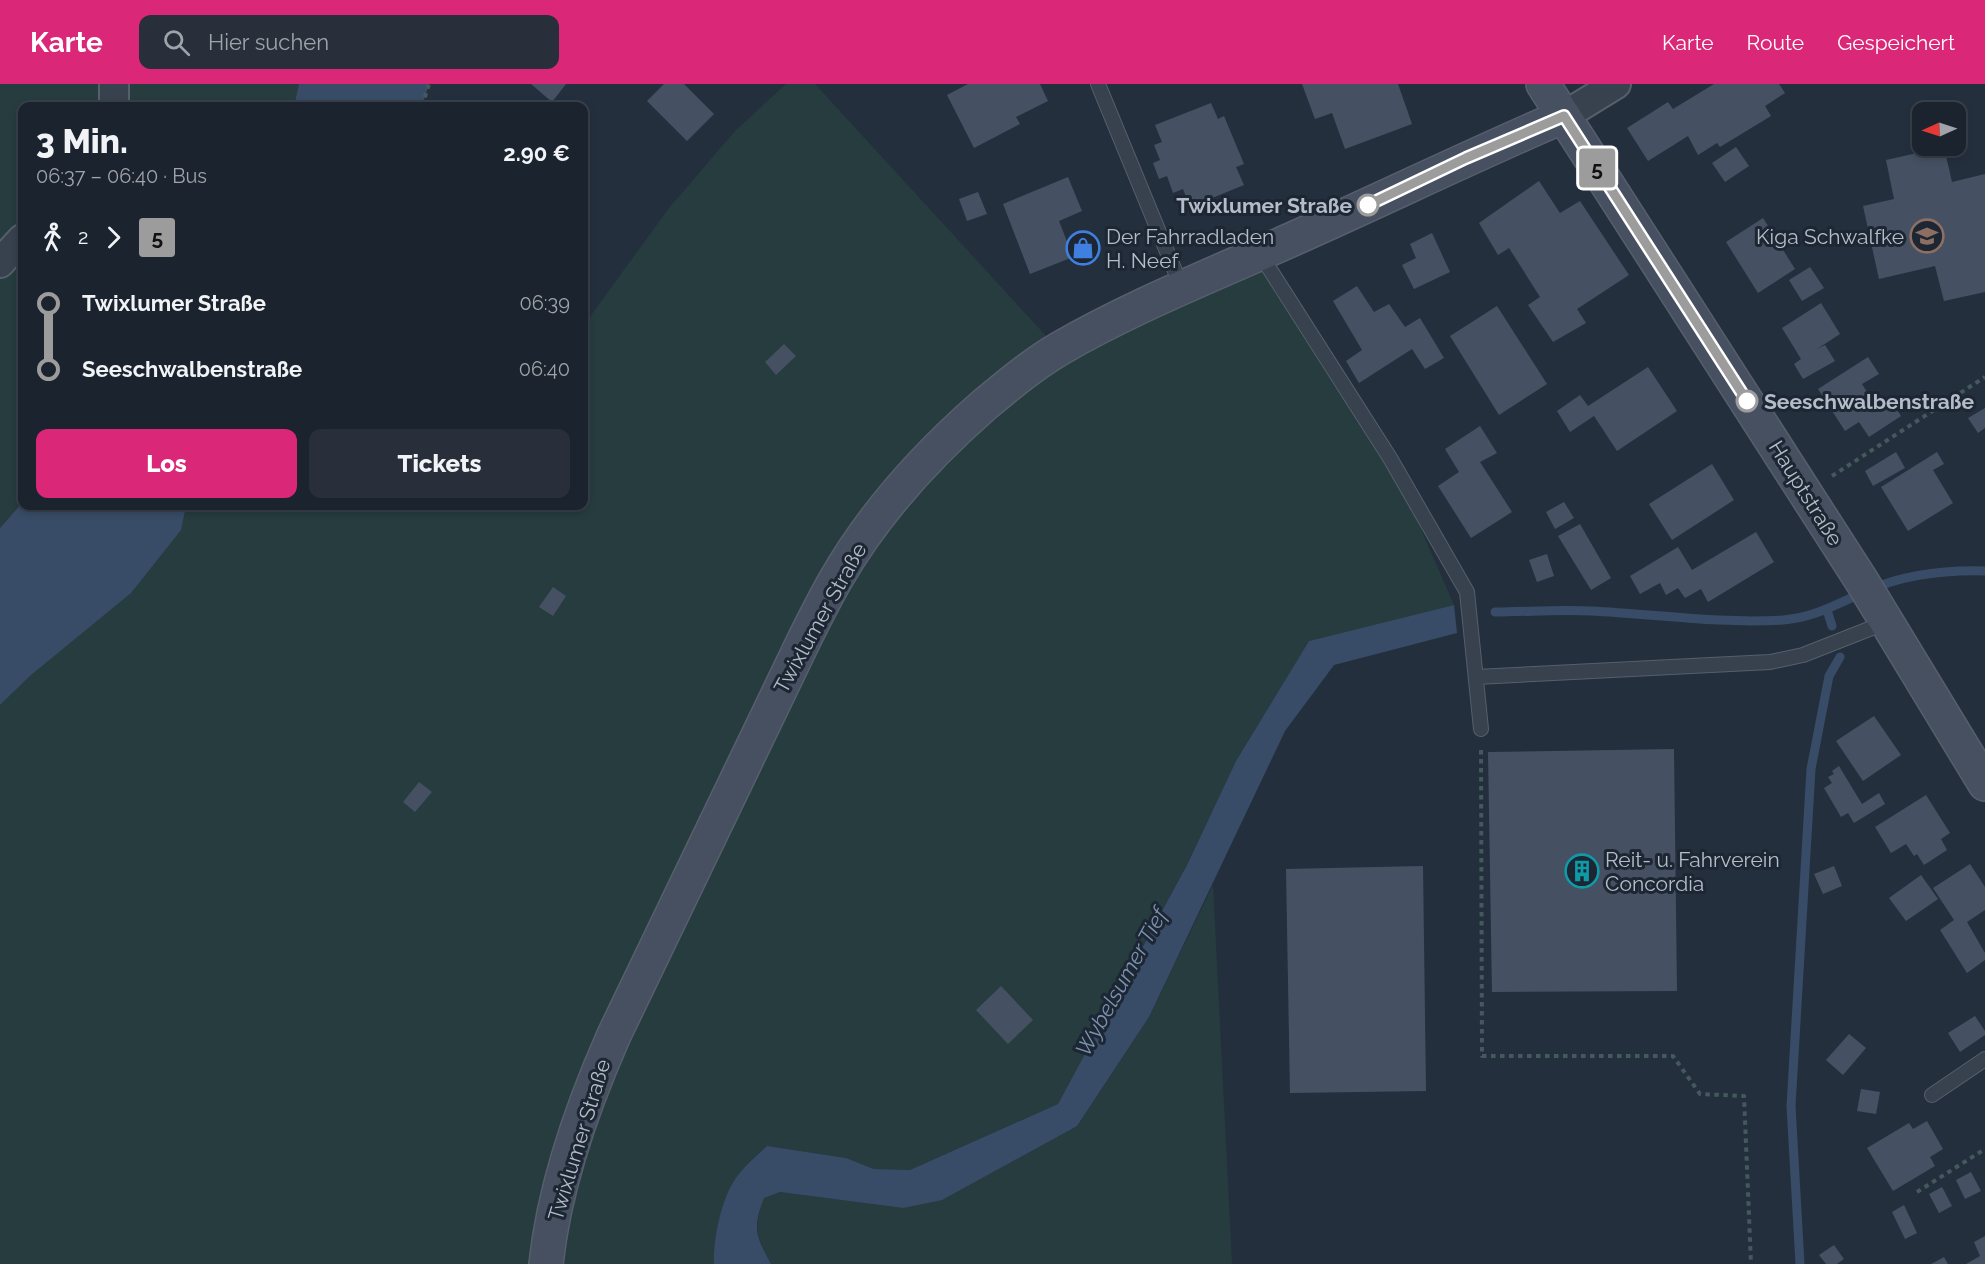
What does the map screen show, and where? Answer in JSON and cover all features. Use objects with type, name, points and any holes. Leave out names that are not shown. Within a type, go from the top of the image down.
[{"type":"street","points":[[114,84],[114,102]]},
{"type":"street","name":"Hauptstraße","points":[[1543,84],[1874,600],[1985,784]]},
{"type":"street","points":[[1564,116],[1616,84]]},
{"type":"street","name":"Twixlumer Straße","points":[[546,1264],[559,1192],[596,1075],[744,763],[837,577],[874,522],[930,456],[1010,383],[1059,349],[1182,288],[1366,207],[1466,158],[1564,116]]},
{"type":"street","points":[[0,263],[18,243]]},
{"type":"lane","points":[[1098,84],[1182,288]]},
{"type":"lane","points":[[1260,254],[1390,458],[1467,592],[1481,729]]},
{"type":"lane","points":[[1476,677],[1770,662],[1803,655],[1874,600]]},
{"type":"lane","points":[[1932,1095],[1985,1059]]},
{"type":"path","points":[[423,102],[429,84]]},
{"type":"path","points":[[1807,494],[1985,376]]},
{"type":"path","points":[[1481,729],[1482,1056],[1673,1056],[1700,1094],[1744,1096],[1751,1264]]},
{"type":"path","points":[[1917,1192],[1985,1149]]},
{"type":"green space","points":[[0,84],[299,84],[295,102],[18,102],[18,508],[0,528]]},
{"type":"green space","points":[[786,84],[815,84],[1058,349],[1260,254],[1390,458],[1454,605],[1309,641],[1236,761],[1188,863],[1058,1104],[910,1170],[874,1169],[846,1158],[767,1146],[748,1163],[733,1183],[714,1264],[0,1264],[0,705],[181,530],[185,510],[588,510],[588,319],[669,208],[735,131]]},
{"type":"green space","points":[[1213,885],[1232,1264],[771,1264],[759,1239],[757,1225],[764,1198],[780,1192],[903,1208],[1077,1126],[1149,1017]]},
{"type":"water","points":[[299,84],[429,84],[423,102],[295,102]]},
{"type":"water","points":[[18,508],[18,510],[185,510],[181,530],[131,593],[31,675],[0,705],[0,528]]},
{"type":"water","points":[[1454,605],[1457,633],[1334,665],[1285,731],[1149,1017],[1077,1126],[942,1200],[903,1208],[780,1192],[764,1198],[758,1217],[757,1232],[771,1264],[714,1264],[719,1221],[729,1189],[741,1171],[767,1146],[846,1158],[874,1169],[910,1170],[1058,1104],[1188,863],[1236,761],[1309,641]]},
{"type":"building","points":[[531,84],[566,84],[552,102]]},
{"type":"building","points":[[664,84],[684,84],[714,114],[687,141],[647,101]]},
{"type":"building","points":[[968,84],[1040,84],[1048,101],[1016,117],[1020,124],[974,148],[947,95]]},
{"type":"building","points":[[1302,84],[1398,84],[1412,124],[1345,149],[1332,113],[1315,119]]},
{"type":"building","points":[[1714,84],[1779,84],[1785,93],[1765,106],[1771,116],[1720,147],[1717,143],[1698,155],[1688,136],[1648,161],[1627,128],[1668,102],[1673,109]]},
{"type":"building","points":[[1211,103],[1218,119],[1224,116],[1244,164],[1236,167],[1244,185],[1190,207],[1183,189],[1173,193],[1167,176],[1159,179],[1153,163],[1160,160],[1154,145],[1162,142],[1155,125]]},
{"type":"building","points":[[1736,147],[1749,166],[1725,182],[1712,163]]},
{"type":"building","name":"Kiga Schwalfke","points":[[1912,154],[1912,156],[1946,156],[1952,182],[1985,174],[1985,292],[1944,301],[1935,266],[1879,279],[1863,206],[1894,199],[1886,160]]},
{"type":"building","points":[[1068,177],[1082,211],[1059,221],[1073,257],[1030,274],[1003,204]]},
{"type":"building","points":[[1539,181],[1560,213],[1580,201],[1629,275],[1577,309],[1586,323],[1553,342],[1528,305],[1540,297],[1509,248],[1498,255],[1479,223]]},
{"type":"building","points":[[978,192],[987,214],[967,221],[959,199]]},
{"type":"building","points":[[1763,218],[1795,269],[1758,293],[1726,242]]},
{"type":"building","points":[[1432,233],[1450,272],[1414,289],[1402,265],[1416,258],[1410,244]]},
{"type":"building","points":[[1810,267],[1824,288],[1802,301],[1789,280]]},
{"type":"building","points":[[1357,286],[1374,312],[1389,304],[1405,327],[1420,318],[1444,358],[1425,369],[1412,349],[1359,383],[1346,361],[1362,350],[1333,301]]},
{"type":"building","points":[[1821,303],[1840,334],[1817,349],[1825,345],[1835,361],[1803,379],[1794,364],[1801,359],[1782,328]]},
{"type":"building","points":[[1497,306],[1547,384],[1499,415],[1450,336]]},
{"type":"building","points":[[784,344],[796,356],[776,375],[765,362]]},
{"type":"building","points":[[1868,357],[1879,374],[1862,384],[1878,409],[1870,414],[1892,402],[1901,416],[1869,437],[1859,422],[1845,431],[1818,389]]},
{"type":"building","points":[[1648,367],[1677,411],[1617,451],[1594,416],[1570,432],[1557,411],[1580,395],[1588,406]]},
{"type":"building","points":[[1985,408],[1985,428],[1978,433],[1968,418]]},
{"type":"building","points":[[1480,426],[1497,453],[1480,462],[1512,512],[1471,538],[1438,486],[1459,472],[1445,449]]},
{"type":"building","points":[[1896,452],[1905,468],[1873,486],[1865,471]]},
{"type":"building","points":[[1937,452],[1944,464],[1933,470],[1953,503],[1908,531],[1881,487]]},
{"type":"building","points":[[1712,464],[1734,500],[1672,540],[1649,504]]},
{"type":"building","points":[[1564,502],[1574,518],[1555,529],[1546,512]]},
{"type":"building","points":[[1580,524],[1611,578],[1591,590],[1558,536]]},
{"type":"building","points":[[1756,532],[1774,562],[1708,602],[1701,589],[1685,598],[1678,588],[1666,595],[1660,583],[1640,594],[1630,576],[1678,547],[1692,570]]},
{"type":"building","points":[[1547,554],[1554,576],[1537,582],[1529,560]]},
{"type":"building","points":[[553,587],[566,596],[553,616],[539,607]]},
{"type":"building","points":[[1874,716],[1901,755],[1863,781],[1836,741]]},
{"type":"building","name":"Reit- u. Fahrverein Concordia","points":[[1674,749],[1677,991],[1492,992],[1488,752]]},
{"type":"building","points":[[1839,766],[1862,804],[1879,793],[1885,804],[1854,823],[1848,813],[1841,817],[1824,788],[1832,783],[1828,777],[1834,774],[1832,771]]},
{"type":"building","points":[[419,782],[432,792],[415,812],[403,802]]},
{"type":"building","points":[[1926,795],[1950,833],[1941,839],[1947,850],[1924,865],[1917,854],[1914,856],[1906,844],[1891,853],[1875,827]]},
{"type":"building","points":[[1970,864],[1985,887],[1985,910],[1967,922],[1985,953],[1985,960],[1967,973],[1940,930],[1954,920],[1933,888]]},
{"type":"building","points":[[1423,866],[1426,1091],[1290,1093],[1286,869]]},
{"type":"building","points":[[1834,866],[1842,886],[1823,894],[1814,874]]},
{"type":"building","points":[[1921,875],[1938,899],[1906,921],[1889,898]]},
{"type":"building","points":[[1001,986],[1033,1020],[1008,1044],[976,1010]]},
{"type":"building","points":[[1975,1016],[1985,1031],[1985,1035],[1960,1052],[1948,1033]]},
{"type":"building","points":[[1849,1034],[1866,1048],[1843,1075],[1826,1060]]},
{"type":"building","points":[[1861,1089],[1880,1092],[1876,1114],[1857,1111]]},
{"type":"building","points":[[1927,1121],[1943,1149],[1930,1157],[1935,1166],[1893,1191],[1867,1148],[1909,1123],[1913,1129]]},
{"type":"building","points":[[1971,1172],[1981,1191],[1965,1199],[1956,1180]]},
{"type":"building","points":[[1942,1187],[1952,1206],[1939,1213],[1929,1194]]},
{"type":"building","points":[[1904,1205],[1917,1233],[1905,1239],[1892,1212]]},
{"type":"building","points":[[1985,1236],[1985,1264],[1966,1264],[1980,1256],[1974,1242]]},
{"type":"building","points":[[1834,1245],[1844,1259],[1837,1264],[1826,1264],[1819,1255]]},
{"type":"building","points":[[1944,1257],[1948,1264],[1931,1264],[1935,1262]]},
{"type":"waterway","points":[[1495,612],[1579,610],[1711,620],[1795,619],[1817,613],[1882,585],[1911,577],[1956,571],[1985,571]]},
{"type":"waterway","points":[[1827,610],[1832,626]]},
{"type":"waterway","points":[[1800,1264],[1791,1106],[1811,769],[1829,676],[1840,657]]},
{"type":"bus line","name":"5","points":[[1368,205],[1466,158],[1564,116],[1747,401]]},
{"type":"place","name":"Twixlumer Straße","points":[[1368,205]]},
{"type":"place","name":"Kiga Schwalfke","points":[[1927,236]]},
{"type":"place","name":"Der Fahrradladen H. Neef","points":[[1083,248]]},
{"type":"place","name":"Seeschwalbenstraße","points":[[1747,401]]},
{"type":"place","name":"Reit- u. Fahrverein Concordia","points":[[1582,871]]},
{"type":"water label","name":"Wybelsumer Tief","points":[[1121,982]]}]
